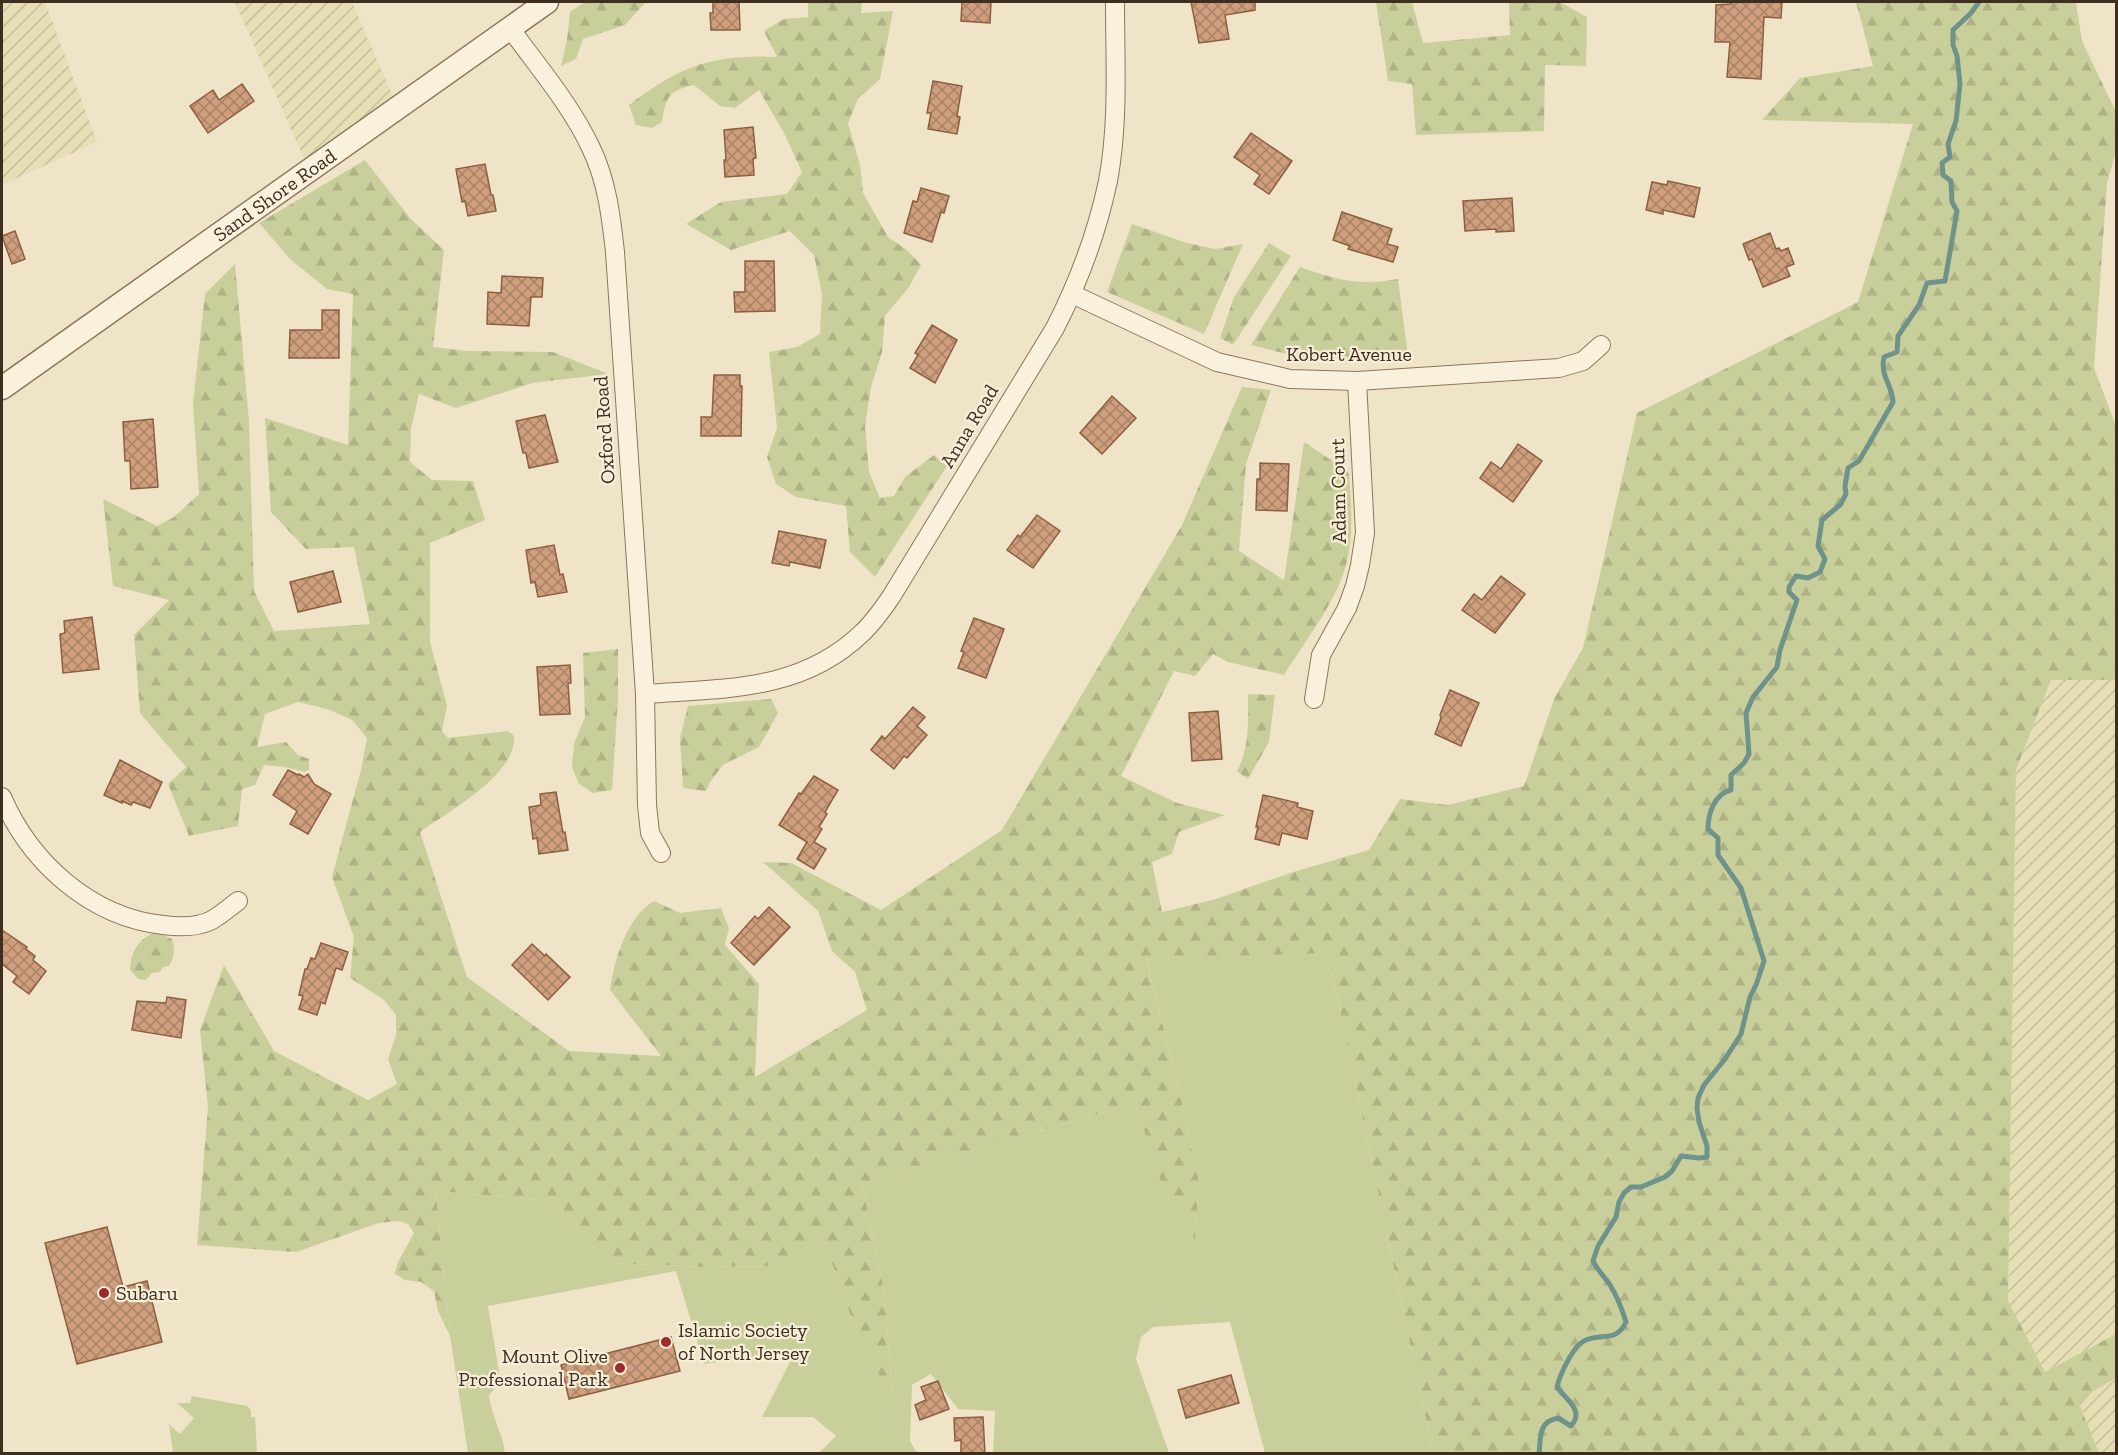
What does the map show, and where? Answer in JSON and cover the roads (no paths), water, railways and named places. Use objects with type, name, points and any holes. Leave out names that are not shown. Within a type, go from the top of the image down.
[{"type":"street","name":"Sand Shore Road","points":[[2,388],[548,2]]},
{"type":"street","name":"Anna Road","points":[[645,694],[751,686],[782,680],[825,661],[864,632],[896,590],[1055,328],[1072,294],[1098,223],[1108,180],[1114,124],[1114,2]]},
{"type":"street","name":"Oxford Road","points":[[510,28],[563,101],[587,139],[609,200],[615,252],[645,694],[646,805],[650,832],[661,853]]},
{"type":"street","name":"Kobert Avenue","points":[[1072,294],[1190,350],[1231,366],[1290,379],[1357,381],[1559,368],[1583,361],[1601,345]]},
{"type":"street","name":"Adam Court","points":[[1314,699],[1322,655],[1347,608],[1363,548],[1365,533],[1357,381]]},
{"type":"street","points":[[2,797],[22,837],[52,871],[74,890],[119,913],[157,924],[196,925],[212,920],[238,901]]},
{"type":"waterway","points":[[1539,1454],[1542,1431],[1547,1423],[1558,1418],[1571,1426],[1575,1420],[1573,1405],[1557,1387],[1572,1353],[1586,1340],[1618,1333],[1626,1322],[1613,1289],[1593,1261],[1598,1246],[1616,1217],[1619,1202],[1624,1193],[1631,1187],[1641,1187],[1665,1177],[1672,1171],[1681,1156],[1707,1157],[1707,1146],[1699,1122],[1698,1098],[1704,1085],[1741,1034],[1750,997],[1764,961],[1741,888],[1718,855],[1718,838],[1708,829],[1709,817],[1716,800],[1731,790],[1731,775],[1744,763],[1749,754],[1746,713],[1753,697],[1777,667],[1780,650],[1797,600],[1789,592],[1789,587],[1796,576],[1808,578],[1820,572],[1825,559],[1818,546],[1822,520],[1840,505],[1846,494],[1848,468],[1859,461],[1893,402],[1885,375],[1884,357],[1897,352],[1898,336],[1919,305],[1927,283],[1945,281],[1957,211],[1952,202],[1951,181],[1943,175],[1942,163],[1950,157],[1948,144],[1956,121],[1960,84],[1957,56],[1953,45],[1953,30],[1979,2]]},
{"type":"place","name":"Subaru","points":[[104,1293]]},
{"type":"place","name":"Islamic Society of North Jersey","points":[[666,1342]]},
{"type":"place","name":"Mount Olive Professional Park","points":[[620,1368]]}]
